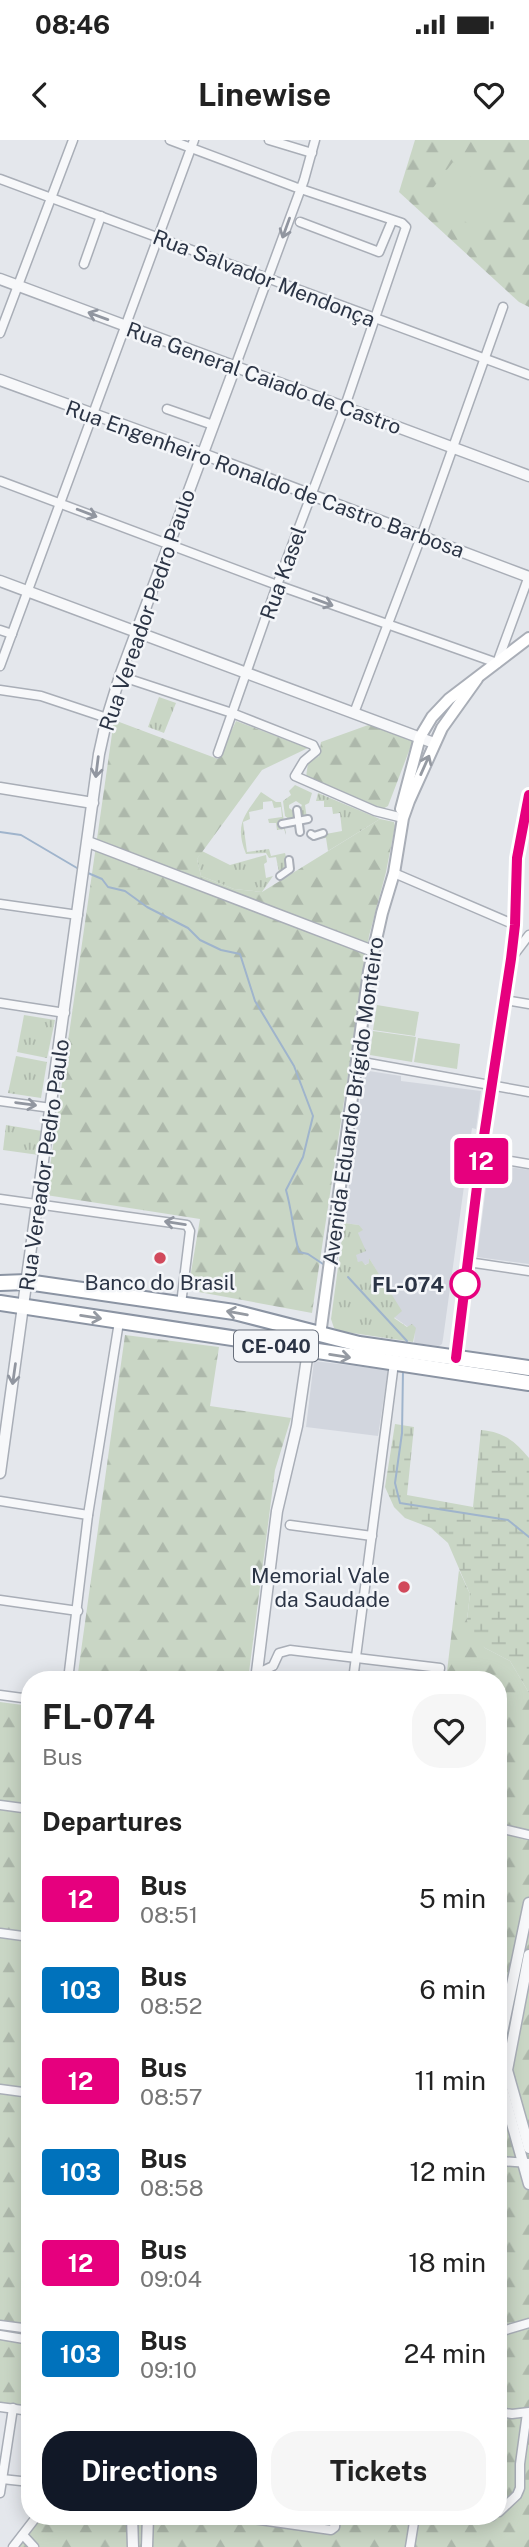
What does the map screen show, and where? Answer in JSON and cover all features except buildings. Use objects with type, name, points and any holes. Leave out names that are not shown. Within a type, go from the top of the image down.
[{"type":"highway","name":"CE-040","points":[[0,1283],[27,1283],[254,1316],[401,1355],[529,1383]]},
{"type":"highway","name":"CE-040","points":[[0,1303],[308,1351],[456,1358],[529,1368]]},
{"type":"main road","name":"Avenida Eduardo Brígido Monteiro","points":[[320,1335],[373,951],[394,873],[401,821],[420,737],[438,709],[529,638]]},
{"type":"main road","name":"Avenida Eduardo Brígido Monteiro","points":[[401,821],[451,713],[478,680]]},
{"type":"street","points":[[0,333],[73,140]]},
{"type":"street","points":[[170,140],[193,144],[300,189],[392,221],[379,252],[300,222]]},
{"type":"street","points":[[269,140],[313,153]]},
{"type":"street","name":"Rua Vereador Pedro Paulo","points":[[0,1473],[5,1404],[24,1307],[99,754],[107,718],[167,544],[214,425],[313,153],[315,140]]},
{"type":"street","points":[[0,666],[193,144]]},
{"type":"street","name":"Rua Salvador Mendonça","points":[[0,179],[529,375]]},
{"type":"street","points":[[84,264],[101,216]]},
{"type":"street","name":"Rua Kasel","points":[[218,753],[405,235],[405,225],[392,221]]},
{"type":"street","name":"Rua General Caiado de Castro","points":[[0,279],[529,476]]},
{"type":"street","points":[[354,713],[421,537],[503,307]]},
{"type":"street","name":"Rua Engenheiro Ronaldo de Castro Barbosa","points":[[0,380],[529,577]]},
{"type":"street","points":[[167,409],[214,425]]},
{"type":"street","points":[[0,481],[277,585],[497,663],[529,577]]},
{"type":"street","points":[[0,581],[435,743]]},
{"type":"street","points":[[0,630],[12,634]]},
{"type":"street","points":[[120,676],[232,713],[313,744],[316,751],[304,761],[295,776],[401,821]]},
{"type":"street","points":[[0,690],[52,699],[107,718]]},
{"type":"street","points":[[0,788],[93,803]]},
{"type":"street","points":[[456,1358],[481,1156],[511,959],[517,858],[529,795]]},
{"type":"street","points":[[297,810],[300,832]]},
{"type":"street","points":[[282,824],[308,819]]},
{"type":"street","points":[[313,836],[323,833]]},
{"type":"street","points":[[88,842],[373,951]]},
{"type":"street","points":[[280,876],[290,869],[289,860]]},
{"type":"street","points":[[394,873],[515,925]]},
{"type":"street","points":[[0,904],[78,915]]},
{"type":"street","points":[[511,959],[529,935]]},
{"type":"street","points":[[505,1000],[529,1004]]},
{"type":"street","points":[[0,1003],[65,1013]]},
{"type":"street","points":[[357,1061],[529,1092]]},
{"type":"street","points":[[0,1101],[51,1108]]},
{"type":"street","points":[[481,1156],[529,1164]]},
{"type":"street","points":[[0,1199],[187,1225],[190,1231],[181,1304]]},
{"type":"street","points":[[468,1262],[529,1271]]},
{"type":"street","points":[[69,1671],[88,1515],[118,1322]]},
{"type":"street","points":[[257,1671],[278,1511],[297,1426],[308,1351]]},
{"type":"street","points":[[354,1671],[372,1536],[401,1355]]},
{"type":"street","points":[[0,1501],[88,1515]]},
{"type":"street","points":[[290,1525],[372,1536]]},
{"type":"street","points":[[0,1600],[78,1611]]},
{"type":"street","points":[[266,1671],[275,1665],[279,1653],[290,1650],[440,1668],[440,1671]]},
{"type":"street","points":[[0,1695],[21,1698]]},
{"type":"street","points":[[0,1805],[21,1808]]},
{"type":"street","points":[[507,1830],[529,1835]]},
{"type":"street","points":[[507,2024],[529,1903]]},
{"type":"street","points":[[0,1933],[21,1936]]},
{"type":"street","points":[[507,2033],[529,1955]]},
{"type":"street","points":[[507,2070],[529,2148]]},
{"type":"street","points":[[0,2089],[21,2092]]},
{"type":"street","points":[[507,2103],[526,2164],[529,2184]]},
{"type":"street","points":[[507,2162],[526,2164]]},
{"type":"street","points":[[507,2330],[529,2323]]},
{"type":"street","points":[[0,2325],[21,2328]]},
{"type":"street","points":[[0,2335],[21,2338]]},
{"type":"street","points":[[0,2407],[21,2410]]},
{"type":"street","points":[[0,2493],[13,2409]]},
{"type":"street","points":[[507,2413],[528,2413],[520,2464],[520,2488],[507,2504]]},
{"type":"street","points":[[2,2479],[21,2481]]},
{"type":"street","points":[[13,2547],[30,2525]]},
{"type":"street","points":[[132,2525],[133,2547]]},
{"type":"street","points":[[147,2547],[148,2525]]},
{"type":"street","points":[[296,2525],[331,2530],[335,2525]]},
{"type":"street","points":[[410,2547],[414,2525]]},
{"type":"street","points":[[23,2535],[34,2547]]},
{"type":"shaded area","points":[[369,1071],[401,1076],[401,1081],[481,1091],[476,1129],[472,1128],[443,1339],[439,1346],[414,1343],[415,1328],[408,1327],[394,1317],[401,1311],[369,1258],[369,1263],[364,1265],[358,1262],[355,1255],[358,1233],[362,1230],[359,1225],[344,1223],[363,1078]]},
{"type":"shaded area","points":[[489,1164],[529,1170],[529,1264],[477,1257]]},
{"type":"shaded area","points":[[314,1361],[388,1370],[378,1436],[306,1427]]},
{"type":"green space","points":[[415,140],[529,140],[529,307],[519,302],[399,192]]},
{"type":"green space","points":[[453,162],[501,200],[477,231],[429,193]]},
{"type":"green space","points":[[159,697],[176,703],[164,733],[148,727]]},
{"type":"green space","points":[[114,720],[218,759],[236,721],[308,748],[262,770],[197,859],[201,876],[234,889],[262,892],[380,819],[394,822],[386,872],[369,936],[312,1313],[188,1290],[200,1219],[46,1195]]},
{"type":"green space","points":[[371,724],[414,738],[388,806],[381,810],[306,777],[308,763],[319,756],[321,742]]},
{"type":"green space","points":[[295,785],[312,793],[309,803],[305,805],[307,819],[299,820],[298,812],[302,805],[296,801],[289,805],[297,820],[291,821],[285,816],[283,801],[291,795],[289,791]]},
{"type":"green space","points":[[261,792],[276,802],[281,802],[286,835],[284,829],[277,830],[276,823],[269,823],[268,819],[282,817],[281,807],[274,808],[272,801],[263,802],[263,809],[249,812],[250,819],[243,822],[247,852],[269,849],[271,856],[285,853],[289,868],[279,872],[276,857],[269,858],[266,853],[246,854],[243,844],[241,827],[243,820]]},
{"type":"green space","points":[[318,793],[380,819],[328,851],[326,838],[316,839],[315,836],[342,831],[340,813],[333,814],[332,807],[324,807],[324,801],[316,801]]},
{"type":"green space","points":[[202,851],[230,865],[266,855],[266,878],[273,876],[262,892],[234,889],[201,876],[197,859]]},
{"type":"green space","points":[[377,1005],[419,1012],[415,1036],[373,1030]]},
{"type":"green space","points":[[24,1015],[55,1020],[47,1058],[17,1052]]},
{"type":"green space","points":[[373,1031],[416,1037],[412,1062],[370,1055]]},
{"type":"green space","points":[[418,1038],[460,1044],[457,1069],[414,1062]]},
{"type":"green space","points":[[16,1056],[47,1062],[41,1098],[8,1093]]},
{"type":"green space","points":[[6,1125],[42,1131],[39,1155],[3,1150]]},
{"type":"green space","points":[[344,1223],[359,1225],[363,1230],[358,1233],[366,1251],[356,1255],[358,1262],[362,1261],[365,1265],[369,1263],[369,1258],[402,1311],[394,1318],[407,1327],[412,1324],[416,1328],[413,1342],[334,1328],[331,1319]]},
{"type":"green space","points":[[125,1335],[219,1347],[210,1406],[291,1418],[275,1470],[249,1671],[78,1671]]},
{"type":"green space","points":[[395,1424],[414,1427],[407,1495],[473,1507],[481,1430],[508,1438],[529,1458],[529,1693],[510,1661],[485,1648],[469,1631],[467,1620],[470,1594],[448,1543],[431,1528],[405,1518],[394,1507],[385,1487]]},
{"type":"green space","points":[[459,1570],[470,1594],[467,1620],[485,1648],[510,1661],[529,1693],[529,2547],[17,2547],[35,2525],[507,2525],[507,1671],[447,1671]]},
{"type":"green space","points":[[0,1702],[21,1705],[21,2407],[0,2404]]},
{"type":"waterway","points":[[0,832],[21,835],[77,868]]},
{"type":"waterway","points":[[88,873],[102,879],[108,887],[125,891],[147,907],[188,928],[200,940],[221,950],[240,954],[255,1001],[294,1066],[313,1116],[303,1157],[286,1190],[299,1252],[308,1254],[323,1264]]},
{"type":"waterway","points":[[348,1277],[407,1341]]},
{"type":"waterway","points":[[403,1371],[402,1433],[395,1483],[400,1503],[508,1520],[529,1537]]},
{"type":"bus line","name":"12","points":[[456,1358],[480,1162],[511,959],[517,858],[529,795]]},
{"type":"place","name":"Banco do Brasil","points":[[160,1258]]},
{"type":"place","name":"FL-074","points":[[465,1284]]},
{"type":"place","name":"Memorial Vale da Saudade","points":[[404,1587]]}]
